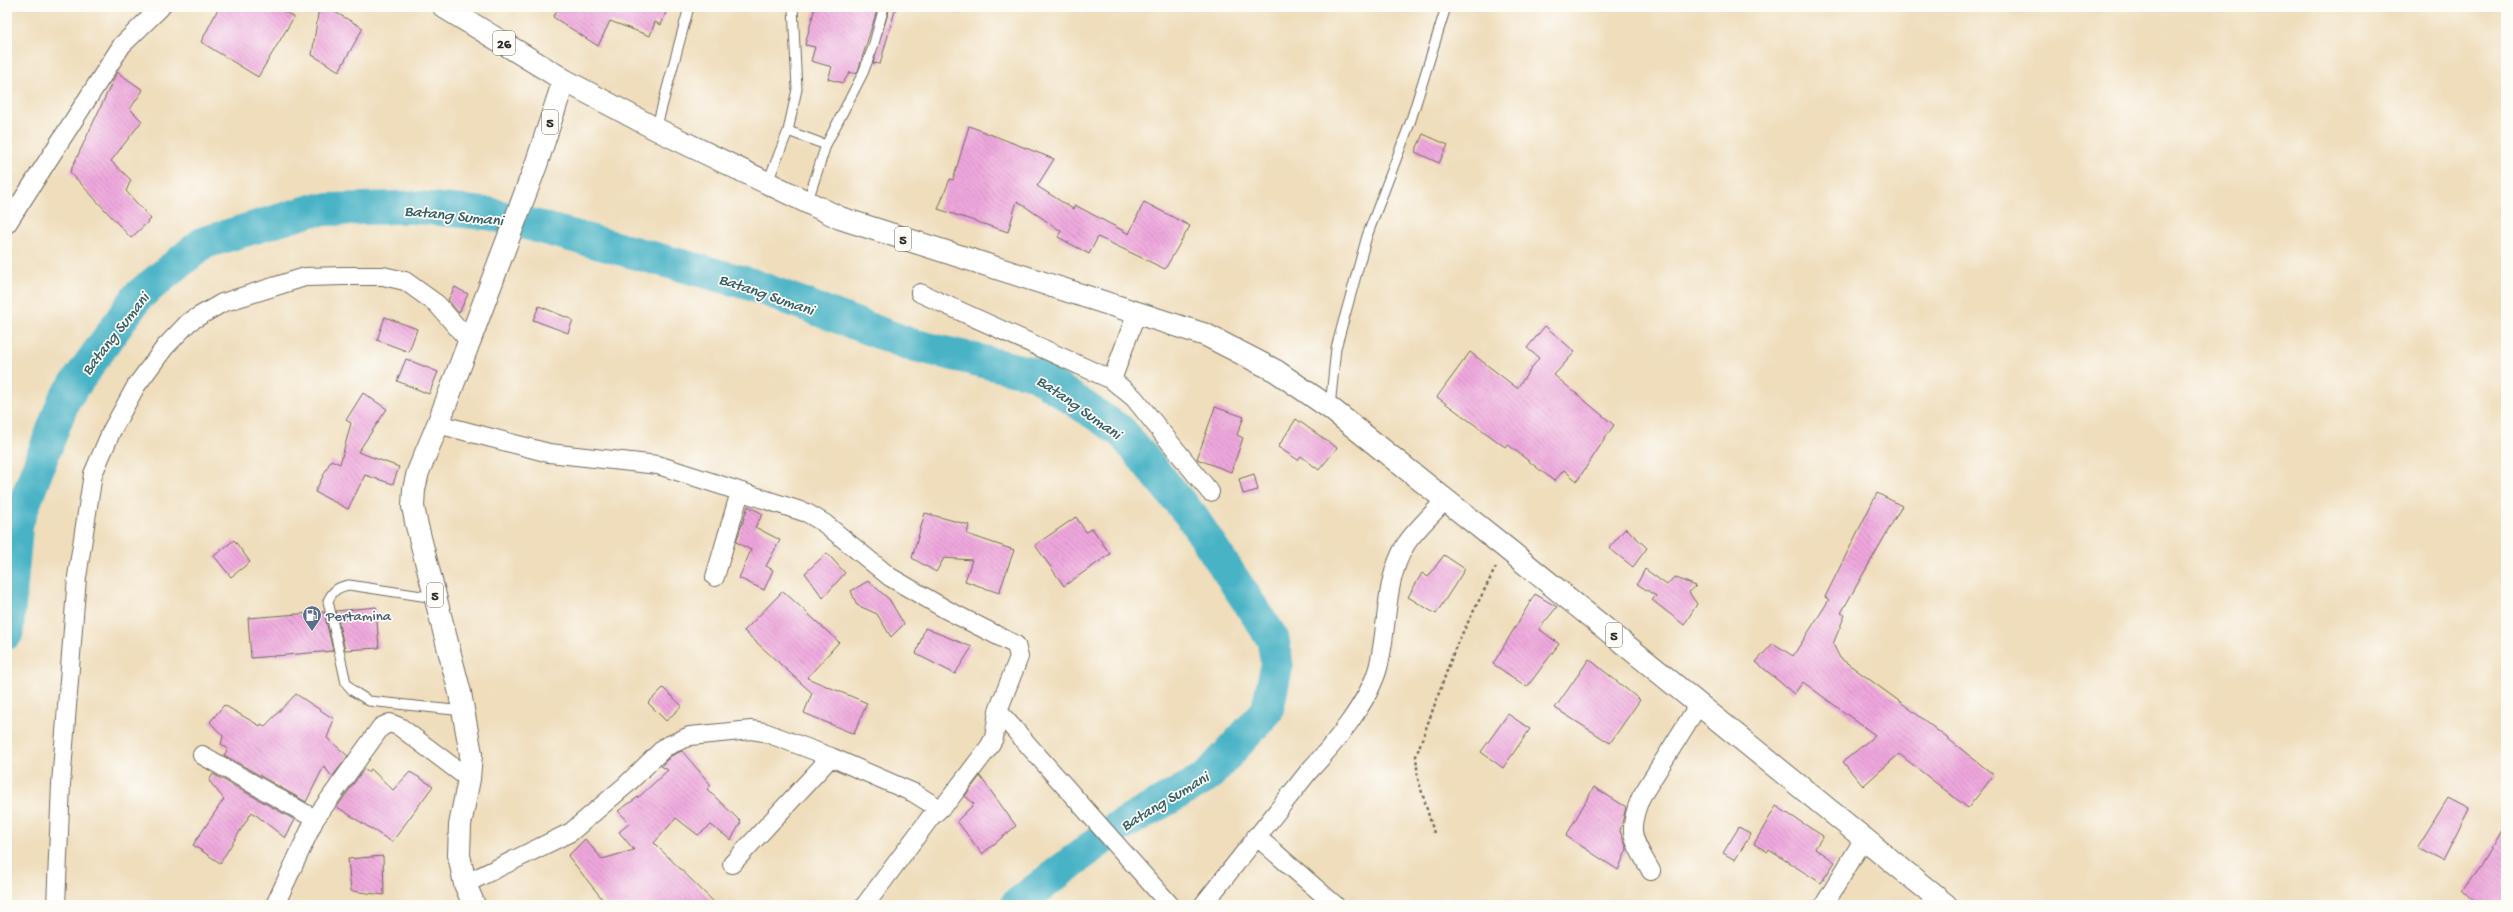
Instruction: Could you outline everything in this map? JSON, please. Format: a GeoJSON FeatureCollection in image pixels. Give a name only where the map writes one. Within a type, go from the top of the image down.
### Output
{"type":"FeatureCollection","features":[{"type":"Feature","properties":{"kind":"highway","name":"26"},"geometry":{"type":"LineString","coordinates":[[444,7],[564,80]]}},
{"type":"Feature","properties":{"kind":"highway","name":"5"},"geometry":{"type":"LineString","coordinates":[[474,905],[465,884],[459,855],[460,825],[470,779],[471,754],[464,711],[413,506],[414,489],[418,472],[438,424],[536,165],[564,80],[656,129],[807,203],[866,227],[1206,335],[1267,366],[1330,408],[1444,501],[1506,548],[1865,837],[1946,905]]}},
{"type":"Feature","properties":{"kind":"street"},"geometry":{"type":"LineString","coordinates":[[7,224],[122,45],[161,7]]}},
{"type":"Feature","properties":{"kind":"street"},"geometry":{"type":"LineString","coordinates":[[56,905],[61,784],[77,577],[93,474],[112,430],[136,386],[165,347],[189,322],[222,303],[305,276],[383,276],[405,281],[437,304],[469,341]]}},
{"type":"Feature","properties":{"kind":"street"},"geometry":{"type":"LineString","coordinates":[[920,294],[1112,380],[1134,398],[1210,492]]}},
{"type":"Feature","properties":{"kind":"street"},"geometry":{"type":"LineString","coordinates":[[1112,380],[1137,312]]}},
{"type":"Feature","properties":{"kind":"street"},"geometry":{"type":"LineString","coordinates":[[438,424],[549,453],[658,465],[815,516],[890,577],[947,610],[1016,645],[1019,658],[998,711],[994,738],[989,747],[948,801],[938,808],[865,905]]}},
{"type":"Feature","properties":{"kind":"street"},"geometry":{"type":"LineString","coordinates":[[715,577],[740,492]]}},
{"type":"Feature","properties":{"kind":"street"},"geometry":{"type":"LineString","coordinates":[[1203,905],[1256,836],[1309,771],[1327,752],[1357,712],[1378,669],[1391,581],[1406,544],[1444,501]]}},
{"type":"Feature","properties":{"kind":"street"},"geometry":{"type":"LineString","coordinates":[[1651,871],[1633,840],[1632,826],[1635,812],[1642,797],[1700,704]]}},
{"type":"Feature","properties":{"kind":"street"},"geometry":{"type":"LineString","coordinates":[[998,711],[1170,905]]}},
{"type":"Feature","properties":{"kind":"street"},"geometry":{"type":"LineString","coordinates":[[275,905],[315,819],[381,726],[390,722],[470,779]]}},
{"type":"Feature","properties":{"kind":"street"},"geometry":{"type":"LineString","coordinates":[[465,884],[571,832],[626,785],[665,747],[680,740],[698,735],[756,730],[831,756],[914,793],[938,808]]}},
{"type":"Feature","properties":{"kind":"street"},"geometry":{"type":"LineString","coordinates":[[202,754],[315,819]]}},
{"type":"Feature","properties":{"kind":"street"},"geometry":{"type":"LineString","coordinates":[[732,864],[831,756]]}},
{"type":"Feature","properties":{"kind":"street"},"geometry":{"type":"LineString","coordinates":[[1256,836],[1335,905]]}},
{"type":"Feature","properties":{"kind":"street"},"geometry":{"type":"LineString","coordinates":[[1824,905],[1865,837]]}},
{"type":"Feature","properties":{"kind":"lane"},"geometry":{"type":"LineString","coordinates":[[656,129],[689,7]]}},
{"type":"Feature","properties":{"kind":"lane"},"geometry":{"type":"LineString","coordinates":[[767,184],[788,130],[797,90],[793,7]]}},
{"type":"Feature","properties":{"kind":"lane"},"geometry":{"type":"LineString","coordinates":[[807,203],[826,145],[863,73],[873,47],[884,7]]}},
{"type":"Feature","properties":{"kind":"lane"},"geometry":{"type":"LineString","coordinates":[[1330,408],[1336,348],[1367,236],[1410,123],[1446,7]]}},
{"type":"Feature","properties":{"kind":"lane"},"geometry":{"type":"LineString","coordinates":[[788,130],[826,145]]}},
{"type":"Feature","properties":{"kind":"lane"},"geometry":{"type":"LineString","coordinates":[[436,598],[349,585],[339,587],[332,593],[328,601],[346,683],[353,692],[369,701],[464,711]]}},
{"type":"Feature","properties":{"kind":"path"},"geometry":{"type":"LineString","coordinates":[[1434,833],[1418,779],[1416,756],[1456,646],[1506,548]]}},
{"type":"Feature","properties":{"kind":"building"},"geometry":{"type":"Polygon","coordinates":[[[219,7],[276,7],[294,17],[258,77],[201,42],[219,7]]]}},
{"type":"Feature","properties":{"kind":"building"},"geometry":{"type":"Polygon","coordinates":[[[319,7],[326,7],[363,28],[339,71],[312,55],[319,7]]]}},
{"type":"Feature","properties":{"kind":"building"},"geometry":{"type":"Polygon","coordinates":[[[560,7],[668,7],[661,25],[655,22],[650,36],[610,21],[598,46],[553,17],[560,7]]]}},
{"type":"Feature","properties":{"kind":"building"},"geometry":{"type":"Polygon","coordinates":[[[815,7],[878,7],[858,71],[856,74],[850,72],[843,83],[828,79],[832,67],[811,61],[815,47],[805,45],[815,7]]]}},
{"type":"Feature","properties":{"kind":"building"},"geometry":{"type":"Polygon","coordinates":[[[890,7],[896,7],[880,64],[873,63],[890,7]]]}},
{"type":"Feature","properties":{"kind":"building"},"geometry":{"type":"Polygon","coordinates":[[[117,72],[143,90],[130,109],[142,121],[111,161],[131,180],[126,191],[151,219],[131,238],[70,172],[117,72]]]}},
{"type":"Feature","properties":{"kind":"building"},"geometry":{"type":"Polygon","coordinates":[[[969,126],[1054,159],[1037,186],[1073,209],[1075,205],[1129,234],[1144,202],[1190,226],[1165,269],[1098,237],[1089,254],[1058,237],[1061,231],[1017,201],[1008,232],[938,209],[950,179],[953,180],[969,126]]]}},
{"type":"Feature","properties":{"kind":"building"},"geometry":{"type":"Polygon","coordinates":[[[1423,134],[1448,145],[1439,163],[1415,152],[1423,134]]]}},
{"type":"Feature","properties":{"kind":"building"},"geometry":{"type":"Polygon","coordinates":[[[455,287],[468,294],[459,313],[448,300],[455,287]]]}},
{"type":"Feature","properties":{"kind":"building"},"geometry":{"type":"Polygon","coordinates":[[[539,306],[573,320],[568,333],[533,320],[539,306]]]}},
{"type":"Feature","properties":{"kind":"building"},"geometry":{"type":"Polygon","coordinates":[[[385,317],[417,329],[409,352],[377,340],[385,317]]]}},
{"type":"Feature","properties":{"kind":"building"},"geometry":{"type":"Polygon","coordinates":[[[1545,326],[1575,352],[1554,375],[1614,425],[1577,481],[1564,470],[1554,481],[1507,444],[1505,447],[1437,397],[1470,352],[1517,388],[1539,358],[1527,348],[1545,326]]]}},
{"type":"Feature","properties":{"kind":"building"},"geometry":{"type":"Polygon","coordinates":[[[406,359],[438,372],[429,394],[397,381],[406,359]]]}},
{"type":"Feature","properties":{"kind":"building"},"geometry":{"type":"Polygon","coordinates":[[[363,393],[387,409],[358,452],[399,467],[393,484],[365,475],[348,509],[315,492],[331,460],[340,464],[351,423],[346,420],[363,393]]]}},
{"type":"Feature","properties":{"kind":"building"},"geometry":{"type":"Polygon","coordinates":[[[1215,407],[1244,417],[1237,435],[1243,438],[1231,472],[1197,459],[1215,407]]]}},
{"type":"Feature","properties":{"kind":"building"},"geometry":{"type":"Polygon","coordinates":[[[1296,419],[1337,448],[1319,470],[1301,456],[1298,460],[1278,447],[1296,419]]]}},
{"type":"Feature","properties":{"kind":"building"},"geometry":{"type":"Polygon","coordinates":[[[1254,474],[1258,490],[1243,494],[1239,479],[1254,474]]]}},
{"type":"Feature","properties":{"kind":"building"},"geometry":{"type":"Polygon","coordinates":[[[1877,493],[1902,506],[1841,613],[1845,615],[1833,644],[1840,658],[1914,712],[1994,775],[1968,808],[1899,754],[1863,786],[1843,762],[1875,735],[1803,682],[1794,694],[1756,662],[1773,643],[1793,656],[1829,600],[1825,597],[1877,493]]]}},
{"type":"Feature","properties":{"kind":"building"},"geometry":{"type":"Polygon","coordinates":[[[748,506],[763,514],[755,527],[780,540],[766,566],[773,570],[764,590],[739,578],[751,550],[736,542],[748,506]]]}},
{"type":"Feature","properties":{"kind":"building"},"geometry":{"type":"Polygon","coordinates":[[[925,513],[969,525],[967,534],[1014,550],[999,593],[965,581],[972,560],[944,558],[936,572],[912,558],[925,513]]]}},
{"type":"Feature","properties":{"kind":"building"},"geometry":{"type":"Polygon","coordinates":[[[1076,517],[1086,532],[1092,528],[1110,554],[1064,586],[1035,545],[1076,517]]]}},
{"type":"Feature","properties":{"kind":"building"},"geometry":{"type":"Polygon","coordinates":[[[1626,528],[1647,548],[1633,567],[1609,548],[1626,528]]]}},
{"type":"Feature","properties":{"kind":"building"},"geometry":{"type":"Polygon","coordinates":[[[234,540],[250,562],[231,577],[214,556],[234,540]]]}},
{"type":"Feature","properties":{"kind":"building"},"geometry":{"type":"Polygon","coordinates":[[[827,553],[845,573],[823,598],[805,573],[827,553]]]}},
{"type":"Feature","properties":{"kind":"building"},"geometry":{"type":"Polygon","coordinates":[[[1444,555],[1465,569],[1436,614],[1408,597],[1422,573],[1428,577],[1444,555]]]}},
{"type":"Feature","properties":{"kind":"building"},"geometry":{"type":"Polygon","coordinates":[[[1645,569],[1667,585],[1674,577],[1696,586],[1689,592],[1697,604],[1684,625],[1652,600],[1656,596],[1637,584],[1645,569]]]}},
{"type":"Feature","properties":{"kind":"building"},"geometry":{"type":"Polygon","coordinates":[[[868,581],[889,599],[904,624],[891,637],[877,614],[857,605],[851,591],[868,581]]]}},
{"type":"Feature","properties":{"kind":"building"},"geometry":{"type":"Polygon","coordinates":[[[783,591],[839,642],[807,678],[867,703],[854,734],[804,713],[812,693],[744,631],[783,591]]]}},
{"type":"Feature","properties":{"kind":"building"},"geometry":{"type":"Polygon","coordinates":[[[1535,594],[1557,607],[1539,629],[1559,644],[1527,687],[1493,664],[1535,594]]]}},
{"type":"Feature","properties":{"kind":"building"},"geometry":{"type":"Polygon","coordinates":[[[376,607],[379,648],[345,650],[336,611],[376,607]]]}},
{"type":"Feature","properties":{"kind":"building"},"geometry":{"type":"Polygon","coordinates":[[[324,612],[333,651],[251,658],[248,618],[324,612]]]}},
{"type":"Feature","properties":{"kind":"building"},"geometry":{"type":"Polygon","coordinates":[[[925,628],[972,647],[955,674],[916,654],[925,628]]]}},
{"type":"Feature","properties":{"kind":"building"},"geometry":{"type":"Polygon","coordinates":[[[1589,659],[1640,700],[1610,743],[1555,708],[1589,659]]]}},
{"type":"Feature","properties":{"kind":"building"},"geometry":{"type":"Polygon","coordinates":[[[663,688],[682,706],[666,721],[648,703],[663,688]]]}},
{"type":"Feature","properties":{"kind":"building"},"geometry":{"type":"Polygon","coordinates":[[[296,694],[334,719],[327,738],[348,756],[332,777],[324,766],[306,802],[224,755],[228,749],[221,744],[223,736],[210,722],[224,705],[260,726],[261,724],[265,726],[296,694]]]}},
{"type":"Feature","properties":{"kind":"building"},"geometry":{"type":"Polygon","coordinates":[[[1508,714],[1530,729],[1503,768],[1481,752],[1508,714]]]}},
{"type":"Feature","properties":{"kind":"building"},"geometry":{"type":"Polygon","coordinates":[[[682,751],[711,785],[707,789],[741,822],[731,840],[711,825],[698,835],[676,818],[654,843],[717,905],[607,905],[568,856],[585,839],[602,859],[634,850],[619,832],[630,823],[618,811],[641,795],[668,770],[661,766],[671,756],[682,751]]]}},
{"type":"Feature","properties":{"kind":"building"},"geometry":{"type":"Polygon","coordinates":[[[364,769],[368,772],[371,769],[393,790],[410,772],[433,786],[392,842],[337,807],[364,769]]]}},
{"type":"Feature","properties":{"kind":"building"},"geometry":{"type":"Polygon","coordinates":[[[213,774],[295,820],[285,838],[252,812],[220,863],[193,845],[224,799],[209,781],[213,774]]]}},
{"type":"Feature","properties":{"kind":"building"},"geometry":{"type":"Polygon","coordinates":[[[980,776],[1016,826],[982,854],[957,821],[974,804],[965,796],[980,776]]]}},
{"type":"Feature","properties":{"kind":"building"},"geometry":{"type":"Polygon","coordinates":[[[1594,787],[1626,807],[1620,831],[1627,849],[1618,870],[1566,836],[1594,787]]]}},
{"type":"Feature","properties":{"kind":"building"},"geometry":{"type":"Polygon","coordinates":[[[2448,798],[2469,809],[2443,861],[2417,848],[2448,798]]]}},
{"type":"Feature","properties":{"kind":"building"},"geometry":{"type":"Polygon","coordinates":[[[1776,806],[1823,836],[1815,848],[1835,862],[1821,883],[1769,850],[1768,852],[1754,844],[1776,806]]]}},
{"type":"Feature","properties":{"kind":"building"},"geometry":{"type":"Polygon","coordinates":[[[2506,822],[2504,905],[2478,905],[2462,890],[2482,863],[2506,822]]]}},
{"type":"Feature","properties":{"kind":"building"},"geometry":{"type":"Polygon","coordinates":[[[1739,827],[1751,834],[1735,860],[1723,853],[1739,827]]]}},
{"type":"Feature","properties":{"kind":"building"},"geometry":{"type":"Polygon","coordinates":[[[383,856],[384,895],[351,891],[348,859],[383,856]]]}},
{"type":"Feature","properties":{"kind":"waterway","name":"Batang Sumani"},"geometry":{"type":"LineString","coordinates":[[7,633],[17,523],[64,400],[138,296],[203,243],[313,210],[412,207],[491,214],[750,284],[909,344],[1035,374],[1121,431],[1192,517],[1273,639],[1277,665],[1267,711],[1207,777],[1115,829],[1016,905]]}},
{"type":"Feature","properties":{"kind":"place","name":"Pertamina"},"geometry":{"type":"Point","coordinates":[312,632]}}]}
